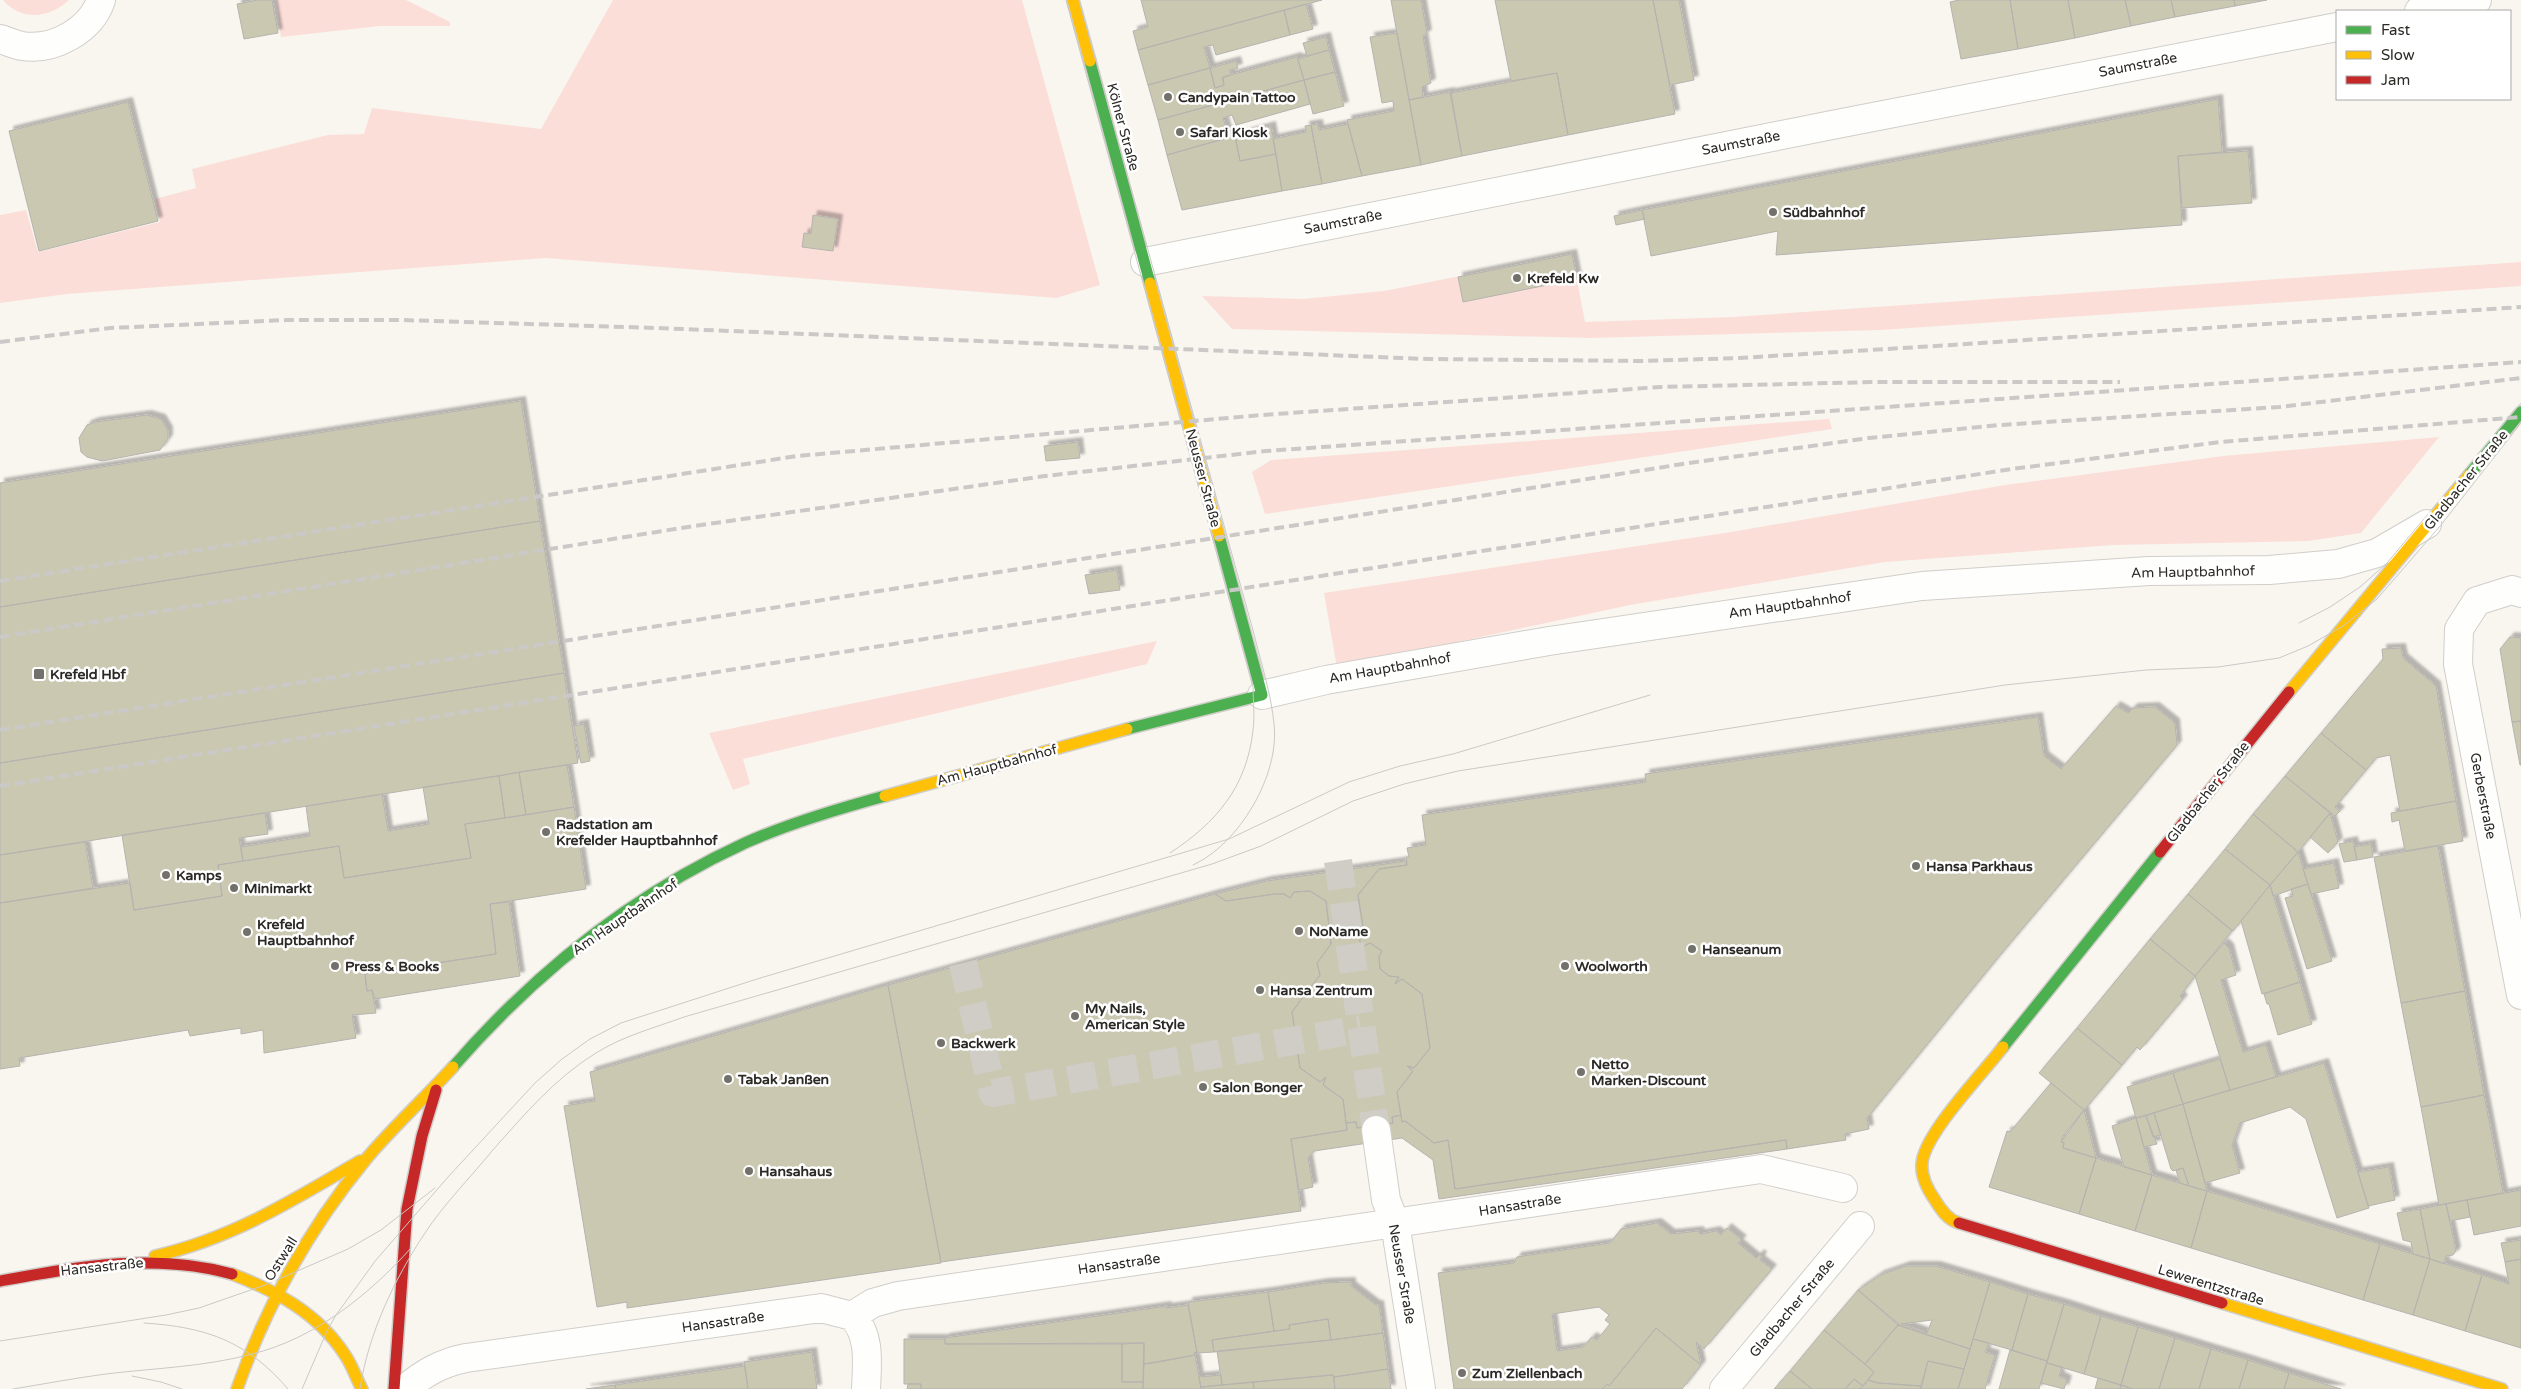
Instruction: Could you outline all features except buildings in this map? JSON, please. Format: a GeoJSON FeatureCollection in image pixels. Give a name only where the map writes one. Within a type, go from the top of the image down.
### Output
{"type":"FeatureCollection","features":[{"type":"Feature","properties":{"kind":"street"},"geometry":{"type":"LineString","coordinates":[[0,39],[23,46],[47,46],[69,37],[87,23],[101,0]]}},
{"type":"Feature","properties":{"kind":"street","name":"Kölner Straße"},"geometry":{"type":"LineString","coordinates":[[1073,0],[1145,262]]}},
{"type":"Feature","properties":{"kind":"street"},"geometry":{"type":"LineString","coordinates":[[2423,10],[2477,0]]}},
{"type":"Feature","properties":{"kind":"street","name":"Saumstraße"},"geometry":{"type":"LineString","coordinates":[[1145,262],[1837,124],[2336,27]]}},
{"type":"Feature","properties":{"kind":"street","name":"Neusser Straße"},"geometry":{"type":"LineString","coordinates":[[1145,262],[1262,695]]}},
{"type":"Feature","properties":{"kind":"street","name":"Gladbacher Straße"},"geometry":{"type":"LineString","coordinates":[[1928,1186],[1922,1162],[1936,1131],[2264,721],[2434,519],[2521,412]]}},
{"type":"Feature","properties":{"kind":"street","name":"Am Hauptbahnhof"},"geometry":{"type":"LineString","coordinates":[[370,1155],[438,1084],[482,1033],[517,998],[571,952],[648,899],[714,859],[796,822],[1176,716],[1326,680],[1473,654],[1922,586],[2149,572],[2269,570],[2338,564],[2377,553],[2434,519]]}},
{"type":"Feature","properties":{"kind":"street","name":"Gerberstraße"},"geometry":{"type":"LineString","coordinates":[[2521,593],[2512,590],[2477,601],[2459,629],[2458,664],[2521,994]]}},
{"type":"Feature","properties":{"kind":"street","name":"Am Hauptbahnhof"},"geometry":{"type":"LineString","coordinates":[[394,1389],[402,1264],[410,1185],[438,1084]]}},
{"type":"Feature","properties":{"kind":"street","name":"Neusser Straße"},"geometry":{"type":"LineString","coordinates":[[1376,1130],[1386,1200],[1395,1224],[1421,1389]]}},
{"type":"Feature","properties":{"kind":"street"},"geometry":{"type":"LineString","coordinates":[[120,1263],[160,1256],[196,1245],[246,1225],[295,1200],[370,1155]]}},
{"type":"Feature","properties":{"kind":"street","name":"Ostwall"},"geometry":{"type":"LineString","coordinates":[[237,1389],[248,1355],[278,1292],[328,1212],[370,1155]]}},
{"type":"Feature","properties":{"kind":"street","name":"Hansastraße"},"geometry":{"type":"LineString","coordinates":[[405,1389],[425,1373],[439,1366],[466,1358],[821,1308],[852,1316],[873,1303],[898,1296],[1761,1169],[1843,1188]]}},
{"type":"Feature","properties":{"kind":"street","name":"Lewerentzstraße"},"geometry":{"type":"LineString","coordinates":[[1928,1186],[1937,1206],[1952,1221],[2502,1389]]}},
{"type":"Feature","properties":{"kind":"street","name":"Gladbacher Straße"},"geometry":{"type":"LineString","coordinates":[[1724,1389],[1860,1226]]}},
{"type":"Feature","properties":{"kind":"street","name":"Hansastraße"},"geometry":{"type":"LineString","coordinates":[[0,1281],[120,1263],[159,1262],[239,1276],[278,1292],[313,1316],[327,1331],[348,1360],[362,1389]]}},
{"type":"Feature","properties":{"kind":"street"},"geometry":{"type":"LineString","coordinates":[[852,1316],[859,1323],[865,1335],[866,1389]]}},
{"type":"Feature","properties":{"kind":"shaded area"},"geometry":{"type":"Polygon","coordinates":[[[3,0],[69,0],[53,11],[36,15],[19,12],[3,0]]]}},
{"type":"Feature","properties":{"kind":"shaded area"},"geometry":{"type":"Polygon","coordinates":[[[276,0],[406,0],[450,22],[450,26],[380,26],[281,37],[276,0]]]}},
{"type":"Feature","properties":{"kind":"shaded area"},"geometry":{"type":"Polygon","coordinates":[[[613,0],[1022,0],[1100,285],[1056,298],[546,258],[67,294],[0,303],[0,215],[26,210],[38,252],[160,222],[155,199],[196,188],[192,169],[328,135],[364,134],[372,108],[541,129],[613,0]]]}},
{"type":"Feature","properties":{"kind":"shaded area"},"geometry":{"type":"Polygon","coordinates":[[[1572,254],[1585,322],[1733,317],[2521,262],[2521,286],[1881,330],[1590,338],[1232,329],[1202,296],[1303,299],[1384,291],[1572,254]]]}},
{"type":"Feature","properties":{"kind":"shaded area"},"geometry":{"type":"Polygon","coordinates":[[[1829,419],[1832,429],[1265,514],[1252,472],[1271,460],[1829,419]]]}},
{"type":"Feature","properties":{"kind":"shaded area"},"geometry":{"type":"Polygon","coordinates":[[[2439,437],[2361,533],[2308,541],[2114,545],[1885,562],[1630,605],[1337,668],[1324,593],[1731,532],[2005,485],[2223,456],[2439,437]]]}},
{"type":"Feature","properties":{"kind":"shaded area"},"geometry":{"type":"Polygon","coordinates":[[[1157,641],[1147,664],[743,759],[750,784],[733,790],[709,733],[1157,641]]]}},
{"type":"Feature","properties":{"kind":"tunnel"},"geometry":{"type":"LineString","coordinates":[[1338,861],[1376,1130]]}},
{"type":"Feature","properties":{"kind":"tunnel"},"geometry":{"type":"LineString","coordinates":[[963,963],[993,1093],[1361,1029]]}},
{"type":"Feature","properties":{"kind":"tram line"},"geometry":{"type":"LineString","coordinates":[[1066,0],[1253,687],[1254,725],[1250,750],[1236,786],[1215,816],[1202,829],[1170,853]]}},
{"type":"Feature","properties":{"kind":"tram line"},"geometry":{"type":"LineString","coordinates":[[1079,0],[1254,634],[1273,712],[1274,744],[1270,765],[1253,806],[1226,841],[1210,855],[1193,865]]}},
{"type":"Feature","properties":{"kind":"tram line"},"geometry":{"type":"LineString","coordinates":[[2299,623],[2330,607],[2360,587],[2387,563],[2521,403]]}},
{"type":"Feature","properties":{"kind":"tram line"},"geometry":{"type":"LineString","coordinates":[[360,1389],[369,1348],[384,1307],[403,1269],[432,1222],[492,1151],[541,1098],[581,1063],[617,1042],[684,1017],[1212,864],[1261,846],[1353,801],[1404,784],[1458,771],[2005,685],[2146,670],[2218,667],[2279,658],[2308,646],[2343,626],[2377,599],[2441,525],[2521,423]]}},
{"type":"Feature","properties":{"kind":"tram line"},"geometry":{"type":"LineString","coordinates":[[302,1389],[336,1315],[376,1260],[448,1177],[535,1083],[562,1059],[590,1039],[621,1023],[757,979],[1229,839],[1349,782],[1400,766],[1453,754],[1650,695]]}},
{"type":"Feature","properties":{"kind":"tram line"},"geometry":{"type":"LineString","coordinates":[[0,1341],[166,1315],[199,1308],[265,1285],[348,1249],[381,1230],[435,1188]]}},
{"type":"Feature","properties":{"kind":"tram line"},"geometry":{"type":"LineString","coordinates":[[13,1389],[106,1374],[216,1362],[275,1347],[297,1338],[339,1313],[377,1282],[411,1248]]}},
{"type":"Feature","properties":{"kind":"tram line"},"geometry":{"type":"LineString","coordinates":[[144,1323],[187,1328],[224,1340],[241,1348],[257,1359],[288,1389]]}},
{"type":"Feature","properties":{"kind":"tram line"},"geometry":{"type":"LineString","coordinates":[[132,1376],[182,1389]]}},
{"type":"Feature","properties":{"kind":"railway"},"geometry":{"type":"LineString","coordinates":[[0,342],[110,328],[287,320],[401,320],[657,328],[1427,359],[1643,361],[1739,358],[1952,345],[2521,307]]}},
{"type":"Feature","properties":{"kind":"railway"},"geometry":{"type":"LineString","coordinates":[[0,637],[694,526],[1045,476],[1266,451],[2521,362]]}},
{"type":"Feature","properties":{"kind":"railway"},"geometry":{"type":"LineString","coordinates":[[0,730],[1689,463],[1869,438],[2000,425],[2279,407],[2521,378]]}},
{"type":"Feature","properties":{"kind":"railway"},"geometry":{"type":"LineString","coordinates":[[0,581],[797,456],[1262,415],[1660,387],[1875,382],[2120,382]]}},
{"type":"Feature","properties":{"kind":"railway"},"geometry":{"type":"LineString","coordinates":[[0,786],[1327,575],[2012,469],[2220,442],[2521,417]]}},
{"type":"Feature","properties":{"kind":"traffic: fast"},"geometry":{"type":"LineString","coordinates":[[1090,61],[1150,283]]}},
{"type":"Feature","properties":{"kind":"traffic: fast"},"geometry":{"type":"LineString","coordinates":[[2469,475],[2521,412]]}},
{"type":"Feature","properties":{"kind":"traffic: fast"},"geometry":{"type":"LineString","coordinates":[[1127,729],[1262,695],[1219,536]]}},
{"type":"Feature","properties":{"kind":"traffic: fast"},"geometry":{"type":"LineString","coordinates":[[453,1067],[484,1033],[551,969],[624,912],[663,887],[703,864],[745,843],[779,829],[885,796]]}},
{"type":"Feature","properties":{"kind":"traffic: fast"},"geometry":{"type":"LineString","coordinates":[[2003,1047],[2160,852]]}},
{"type":"Feature","properties":{"kind":"traffic: slow"},"geometry":{"type":"LineString","coordinates":[[1073,0],[1090,61]]}},
{"type":"Feature","properties":{"kind":"traffic: slow"},"geometry":{"type":"LineString","coordinates":[[1150,283],[1219,536]]}},
{"type":"Feature","properties":{"kind":"traffic: slow"},"geometry":{"type":"LineString","coordinates":[[2289,692],[2469,475]]}},
{"type":"Feature","properties":{"kind":"traffic: slow"},"geometry":{"type":"LineString","coordinates":[[885,796],[1127,729]]}},
{"type":"Feature","properties":{"kind":"traffic: slow"},"geometry":{"type":"LineString","coordinates":[[1959,1223],[1951,1220],[1937,1204],[1924,1178],[1922,1164],[1932,1137],[1943,1121],[2003,1047]]}},
{"type":"Feature","properties":{"kind":"traffic: slow"},"geometry":{"type":"LineString","coordinates":[[237,1389],[276,1297],[327,1211],[377,1146],[453,1067]]}},
{"type":"Feature","properties":{"kind":"traffic: slow"},"geometry":{"type":"LineString","coordinates":[[155,1256],[183,1249],[236,1229],[286,1204],[360,1161]]}},
{"type":"Feature","properties":{"kind":"traffic: slow"},"geometry":{"type":"LineString","coordinates":[[232,1274],[280,1296],[309,1315],[334,1340],[345,1355],[362,1389]]}},
{"type":"Feature","properties":{"kind":"traffic: slow"},"geometry":{"type":"LineString","coordinates":[[2222,1303],[2502,1389]]}},
{"type":"Feature","properties":{"kind":"traffic: jam"},"geometry":{"type":"LineString","coordinates":[[2160,852],[2289,692]]}},
{"type":"Feature","properties":{"kind":"traffic: jam"},"geometry":{"type":"LineString","coordinates":[[394,1389],[407,1209],[422,1136],[436,1090]]}},
{"type":"Feature","properties":{"kind":"traffic: jam"},"geometry":{"type":"LineString","coordinates":[[1959,1223],[2222,1303]]}},
{"type":"Feature","properties":{"kind":"traffic: jam"},"geometry":{"type":"LineString","coordinates":[[0,1281],[87,1267],[145,1263],[203,1267],[232,1274]]}},
{"type":"Feature","properties":{"kind":"place","name":"Candypain Tattoo"},"geometry":{"type":"Point","coordinates":[1168,97]}},
{"type":"Feature","properties":{"kind":"place","name":"Safari Kiosk"},"geometry":{"type":"Point","coordinates":[1180,132]}},
{"type":"Feature","properties":{"kind":"place","name":"Südbahnhof"},"geometry":{"type":"Point","coordinates":[1773,212]}},
{"type":"Feature","properties":{"kind":"place","name":"Krefeld Kw"},"geometry":{"type":"Point","coordinates":[1517,278]}},
{"type":"Feature","properties":{"kind":"place","name":"Krefeld Hbf"},"geometry":{"type":"Point","coordinates":[39,674]}},
{"type":"Feature","properties":{"kind":"place","name":"Radstation am Krefelder Hauptbahnhof"},"geometry":{"type":"Point","coordinates":[546,832]}},
{"type":"Feature","properties":{"kind":"place","name":"Hansa Parkhaus"},"geometry":{"type":"Point","coordinates":[1916,866]}},
{"type":"Feature","properties":{"kind":"place","name":"Kamps"},"geometry":{"type":"Point","coordinates":[166,875]}},
{"type":"Feature","properties":{"kind":"place","name":"Minimarkt"},"geometry":{"type":"Point","coordinates":[234,888]}},
{"type":"Feature","properties":{"kind":"place","name":"NoName"},"geometry":{"type":"Point","coordinates":[1299,931]}},
{"type":"Feature","properties":{"kind":"place","name":"Krefeld Hauptbahnhof"},"geometry":{"type":"Point","coordinates":[247,932]}},
{"type":"Feature","properties":{"kind":"place","name":"Hanseanum"},"geometry":{"type":"Point","coordinates":[1692,949]}},
{"type":"Feature","properties":{"kind":"place","name":"Press & Books"},"geometry":{"type":"Point","coordinates":[335,966]}},
{"type":"Feature","properties":{"kind":"place","name":"Woolworth"},"geometry":{"type":"Point","coordinates":[1565,966]}},
{"type":"Feature","properties":{"kind":"place","name":"Hansa Zentrum"},"geometry":{"type":"Point","coordinates":[1260,990]}},
{"type":"Feature","properties":{"kind":"place","name":"My Nails, American Style"},"geometry":{"type":"Point","coordinates":[1075,1016]}},
{"type":"Feature","properties":{"kind":"place","name":"Backwerk"},"geometry":{"type":"Point","coordinates":[941,1043]}},
{"type":"Feature","properties":{"kind":"place","name":"Netto Marken-Discount"},"geometry":{"type":"Point","coordinates":[1581,1072]}},
{"type":"Feature","properties":{"kind":"place","name":"Tabak Janßen"},"geometry":{"type":"Point","coordinates":[728,1079]}},
{"type":"Feature","properties":{"kind":"place","name":"Salon Bonger"},"geometry":{"type":"Point","coordinates":[1203,1087]}},
{"type":"Feature","properties":{"kind":"place","name":"Hansahaus"},"geometry":{"type":"Point","coordinates":[749,1171]}},
{"type":"Feature","properties":{"kind":"place","name":"Zum Ziellenbach"},"geometry":{"type":"Point","coordinates":[1462,1373]}}]}
